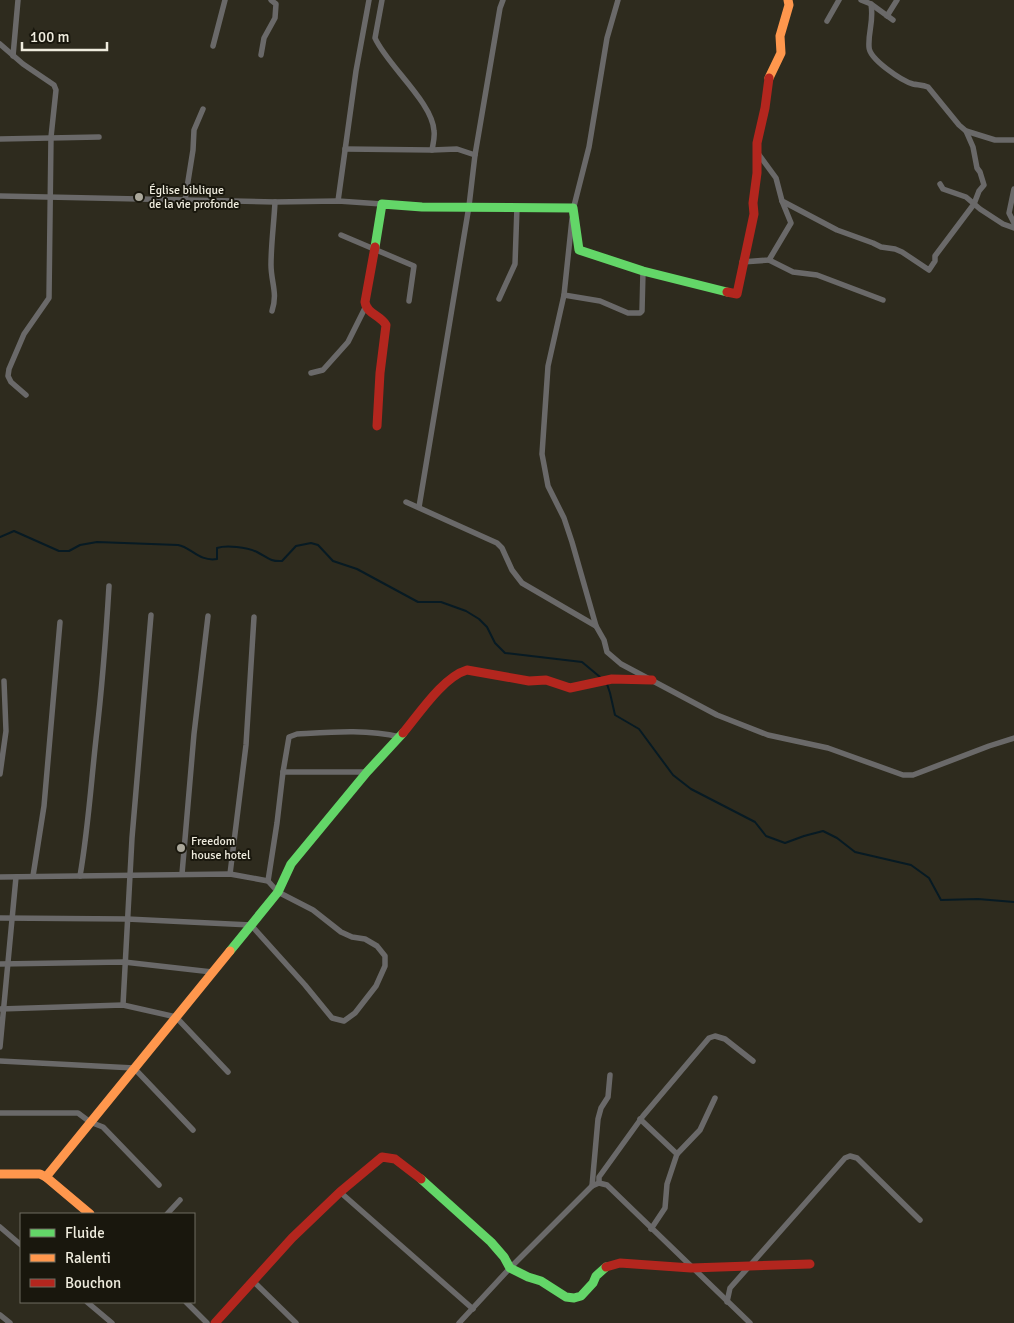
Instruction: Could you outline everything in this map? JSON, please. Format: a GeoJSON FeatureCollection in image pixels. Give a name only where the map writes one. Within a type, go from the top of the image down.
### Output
{"type":"FeatureCollection","features":[{"type":"Feature","properties":{"kind":"street"},"geometry":{"type":"LineString","coordinates":[[12,56],[18,0]]}},
{"type":"Feature","properties":{"kind":"street"},"geometry":{"type":"LineString","coordinates":[[213,46],[225,0]]}},
{"type":"Feature","properties":{"kind":"street"},"geometry":{"type":"LineString","coordinates":[[338,201],[356,71],[369,0]]}},
{"type":"Feature","properties":{"kind":"street"},"geometry":{"type":"LineString","coordinates":[[382,0],[375,38],[429,113],[434,129],[432,150]]}},
{"type":"Feature","properties":{"kind":"street"},"geometry":{"type":"LineString","coordinates":[[419,507],[469,206],[475,155],[500,8],[503,0]]}},
{"type":"Feature","properties":{"kind":"street"},"geometry":{"type":"LineString","coordinates":[[618,0],[607,38],[589,147],[573,208],[564,294],[548,366],[542,454],[548,486],[564,518],[596,626],[604,640],[607,652],[621,664],[718,715],[768,735],[828,748],[858,757],[903,775],[913,775],[1014,738]]}},
{"type":"Feature","properties":{"kind":"street"},"geometry":{"type":"LineString","coordinates":[[573,208],[580,250],[643,271],[737,294],[742,262],[754,214],[752,203],[757,173],[757,143],[765,108],[768,80],[781,53],[780,36],[789,5],[788,0]]}},
{"type":"Feature","properties":{"kind":"street"},"geometry":{"type":"LineString","coordinates":[[827,21],[839,0]]}},
{"type":"Feature","properties":{"kind":"street"},"geometry":{"type":"LineString","coordinates":[[861,0],[871,4],[893,20]]}},
{"type":"Feature","properties":{"kind":"street"},"geometry":{"type":"LineString","coordinates":[[886,16],[897,0]]}},
{"type":"Feature","properties":{"kind":"street"},"geometry":{"type":"LineString","coordinates":[[261,55],[264,38],[275,18],[274,1]]}},
{"type":"Feature","properties":{"kind":"street"},"geometry":{"type":"LineString","coordinates":[[871,4],[873,18],[869,49],[872,54],[898,77],[912,84],[928,87],[966,131],[995,140],[1014,140]]}},
{"type":"Feature","properties":{"kind":"street"},"geometry":{"type":"LineString","coordinates":[[0,44],[12,56],[54,85],[56,90],[50,137],[49,298],[24,334],[9,369],[8,376],[11,382],[26,395]]}},
{"type":"Feature","properties":{"kind":"street"},"geometry":{"type":"LineString","coordinates":[[184,200],[193,150],[194,130],[203,109]]}},
{"type":"Feature","properties":{"kind":"street"},"geometry":{"type":"LineString","coordinates":[[782,201],[837,230],[887,249],[895,248],[929,270],[936,260],[935,256],[974,204],[984,183],[977,168],[973,147],[966,131]]}},
{"type":"Feature","properties":{"kind":"street"},"geometry":{"type":"LineString","coordinates":[[0,139],[99,137]]}},
{"type":"Feature","properties":{"kind":"street"},"geometry":{"type":"LineString","coordinates":[[345,149],[457,149],[475,155]]}},
{"type":"Feature","properties":{"kind":"street"},"geometry":{"type":"LineString","coordinates":[[757,152],[776,178],[782,201],[791,223],[769,260]]}},
{"type":"Feature","properties":{"kind":"street"},"geometry":{"type":"LineString","coordinates":[[940,184],[943,190],[966,197],[1003,224],[1014,228]]}},
{"type":"Feature","properties":{"kind":"street"},"geometry":{"type":"LineString","coordinates":[[1014,189],[1009,213],[1014,223]]}},
{"type":"Feature","properties":{"kind":"street"},"geometry":{"type":"LineString","coordinates":[[0,196],[275,202],[338,201],[382,204],[573,208]]}},
{"type":"Feature","properties":{"kind":"street"},"geometry":{"type":"LineString","coordinates":[[272,311],[276,291],[271,263],[275,202]]}},
{"type":"Feature","properties":{"kind":"street"},"geometry":{"type":"LineString","coordinates":[[311,373],[323,370],[348,342],[365,308],[382,204]]}},
{"type":"Feature","properties":{"kind":"street"},"geometry":{"type":"LineString","coordinates":[[499,299],[515,264],[518,207]]}},
{"type":"Feature","properties":{"kind":"street"},"geometry":{"type":"LineString","coordinates":[[341,235],[414,266],[409,301]]}},
{"type":"Feature","properties":{"kind":"street"},"geometry":{"type":"LineString","coordinates":[[742,262],[769,260],[793,272],[817,276],[883,300]]}},
{"type":"Feature","properties":{"kind":"street"},"geometry":{"type":"LineString","coordinates":[[564,294],[600,302],[628,313],[640,313],[642,311],[643,271]]}},
{"type":"Feature","properties":{"kind":"street"},"geometry":{"type":"LineString","coordinates":[[365,308],[368,312],[384,320],[386,325],[380,373],[377,426]]}},
{"type":"Feature","properties":{"kind":"street"},"geometry":{"type":"LineString","coordinates":[[406,502],[497,544],[502,548],[516,577],[522,583],[596,626]]}},
{"type":"Feature","properties":{"kind":"street"},"geometry":{"type":"LineString","coordinates":[[80,876],[99,720],[106,645],[108,586]]}},
{"type":"Feature","properties":{"kind":"street"},"geometry":{"type":"LineString","coordinates":[[123,1005],[130,875],[151,615]]}},
{"type":"Feature","properties":{"kind":"street"},"geometry":{"type":"LineString","coordinates":[[182,874],[192,752],[208,616]]}},
{"type":"Feature","properties":{"kind":"street"},"geometry":{"type":"LineString","coordinates":[[230,874],[246,745],[254,617]]}},
{"type":"Feature","properties":{"kind":"street"},"geometry":{"type":"LineString","coordinates":[[33,876],[44,806],[60,622]]}},
{"type":"Feature","properties":{"kind":"street"},"geometry":{"type":"LineString","coordinates":[[46,1177],[278,892],[291,864],[366,772],[400,736],[440,688],[460,672],[467,670],[504,676],[515,680],[558,682],[570,688],[612,679],[652,680]]}},
{"type":"Feature","properties":{"kind":"street"},"geometry":{"type":"LineString","coordinates":[[0,774],[1,752],[6,731],[4,680]]}},
{"type":"Feature","properties":{"kind":"street"},"geometry":{"type":"LineString","coordinates":[[268,881],[288,740],[292,735],[360,731],[400,736]]}},
{"type":"Feature","properties":{"kind":"street"},"geometry":{"type":"LineString","coordinates":[[283,772],[366,772]]}},
{"type":"Feature","properties":{"kind":"street"},"geometry":{"type":"LineString","coordinates":[[0,876],[230,874],[268,881],[278,892],[313,910],[341,932],[352,937],[365,939],[377,946],[386,956],[386,966],[376,986],[355,1013],[344,1021],[332,1018],[305,985],[251,926],[127,919],[0,918]]}},
{"type":"Feature","properties":{"kind":"street"},"geometry":{"type":"LineString","coordinates":[[0,1047],[2,1009],[16,877]]}},
{"type":"Feature","properties":{"kind":"street"},"geometry":{"type":"LineString","coordinates":[[0,964],[124,962],[212,972]]}},
{"type":"Feature","properties":{"kind":"street"},"geometry":{"type":"LineString","coordinates":[[2,1009],[123,1005],[176,1017],[228,1072]]}},
{"type":"Feature","properties":{"kind":"street"},"geometry":{"type":"LineString","coordinates":[[599,1183],[599,1177],[640,1119],[709,1038],[715,1036],[725,1039],[752,1061]]}},
{"type":"Feature","properties":{"kind":"street"},"geometry":{"type":"LineString","coordinates":[[0,1060],[134,1068],[193,1130]]}},
{"type":"Feature","properties":{"kind":"street"},"geometry":{"type":"LineString","coordinates":[[592,1186],[598,1119],[601,1108],[608,1097],[610,1075]]}},
{"type":"Feature","properties":{"kind":"street"},"geometry":{"type":"LineString","coordinates":[[652,1229],[665,1208],[667,1184],[677,1154],[700,1130],[715,1098]]}},
{"type":"Feature","properties":{"kind":"street"},"geometry":{"type":"LineString","coordinates":[[0,1113],[78,1113],[90,1122],[103,1127],[159,1184]]}},
{"type":"Feature","properties":{"kind":"street"},"geometry":{"type":"LineString","coordinates":[[640,1119],[677,1154]]}},
{"type":"Feature","properties":{"kind":"street"},"geometry":{"type":"LineString","coordinates":[[727,1302],[730,1288],[845,1158],[850,1156],[857,1158],[920,1220]]}},
{"type":"Feature","properties":{"kind":"street"},"geometry":{"type":"LineString","coordinates":[[215,1323],[292,1238],[340,1192],[382,1157],[395,1159],[414,1173],[491,1242],[504,1257],[510,1268],[541,1281],[566,1297],[574,1298],[581,1296],[604,1267],[620,1263],[691,1268],[810,1264]]}},
{"type":"Feature","properties":{"kind":"street"},"geometry":{"type":"LineString","coordinates":[[0,1174],[40,1174],[89,1213]]}},
{"type":"Feature","properties":{"kind":"street"},"geometry":{"type":"LineString","coordinates":[[459,1323],[510,1268],[592,1186],[599,1183],[607,1185],[750,1323]]}},
{"type":"Feature","properties":{"kind":"street"},"geometry":{"type":"LineString","coordinates":[[340,1192],[473,1309]]}},
{"type":"Feature","properties":{"kind":"street"},"geometry":{"type":"LineString","coordinates":[[167,1213],[180,1200]]}},
{"type":"Feature","properties":{"kind":"street"},"geometry":{"type":"LineString","coordinates":[[0,1227],[20,1244]]}},
{"type":"Feature","properties":{"kind":"street"},"geometry":{"type":"LineString","coordinates":[[254,1282],[296,1323]]}},
{"type":"Feature","properties":{"kind":"street"},"geometry":{"type":"LineString","coordinates":[[88,1303],[112,1323]]}},
{"type":"Feature","properties":{"kind":"street"},"geometry":{"type":"LineString","coordinates":[[187,1303],[208,1323]]}},
{"type":"Feature","properties":{"kind":"street"},"geometry":{"type":"LineString","coordinates":[[0,1315],[10,1323]]}},
{"type":"Feature","properties":{"kind":"waterway"},"geometry":{"type":"LineString","coordinates":[[0,537],[14,531],[59,551],[69,551],[80,545],[97,542],[178,545],[200,556],[211,559],[217,559],[217,548],[237,547],[253,550],[274,561],[282,561],[296,546],[311,543],[318,545],[333,561],[357,569],[418,602],[441,602],[466,611],[479,619],[487,627],[495,643],[505,653],[582,662],[600,677]]}},
{"type":"Feature","properties":{"kind":"waterway"},"geometry":{"type":"LineString","coordinates":[[607,684],[615,715],[639,729],[673,775],[691,789],[755,822],[766,836],[785,843],[823,831],[837,838],[855,852],[911,865],[929,878],[941,900],[978,899],[1014,902]]}},
{"type":"Feature","properties":{"kind":"traffic: fast"},"geometry":{"type":"LineString","coordinates":[[375,247],[382,204],[422,207],[573,208],[579,250],[643,271],[727,292]]}},
{"type":"Feature","properties":{"kind":"traffic: fast"},"geometry":{"type":"LineString","coordinates":[[230,951],[278,892],[291,864],[367,772],[403,733]]}},
{"type":"Feature","properties":{"kind":"traffic: fast"},"geometry":{"type":"LineString","coordinates":[[421,1179],[491,1242],[504,1257],[510,1268],[541,1281],[566,1297],[574,1298],[581,1296],[593,1283],[596,1276],[606,1267]]}},
{"type":"Feature","properties":{"kind":"traffic: slow"},"geometry":{"type":"LineString","coordinates":[[769,78],[781,53],[780,36],[789,5],[788,0]]}},
{"type":"Feature","properties":{"kind":"traffic: slow"},"geometry":{"type":"LineString","coordinates":[[46,1177],[230,951]]}},
{"type":"Feature","properties":{"kind":"traffic: slow"},"geometry":{"type":"LineString","coordinates":[[0,1174],[40,1174],[89,1213]]}},
{"type":"Feature","properties":{"kind":"traffic: jam"},"geometry":{"type":"LineString","coordinates":[[727,292],[737,294],[754,214],[757,143],[765,108],[769,78]]}},
{"type":"Feature","properties":{"kind":"traffic: jam"},"geometry":{"type":"LineString","coordinates":[[375,247],[365,302],[368,309],[386,325],[380,373],[377,426]]}},
{"type":"Feature","properties":{"kind":"traffic: jam"},"geometry":{"type":"LineString","coordinates":[[403,733],[440,688],[449,680],[467,670],[529,681],[546,680],[570,688],[612,679],[652,680]]}},
{"type":"Feature","properties":{"kind":"traffic: jam"},"geometry":{"type":"LineString","coordinates":[[215,1323],[292,1238],[340,1192],[382,1157],[395,1159],[421,1179]]}},
{"type":"Feature","properties":{"kind":"traffic: jam"},"geometry":{"type":"LineString","coordinates":[[606,1267],[620,1263],[691,1268],[810,1264]]}},
{"type":"Feature","properties":{"kind":"place","name":"Église biblique de la vie profonde"},"geometry":{"type":"Point","coordinates":[139,197]}},
{"type":"Feature","properties":{"kind":"place","name":"Freedom house hotel"},"geometry":{"type":"Point","coordinates":[181,848]}}]}
